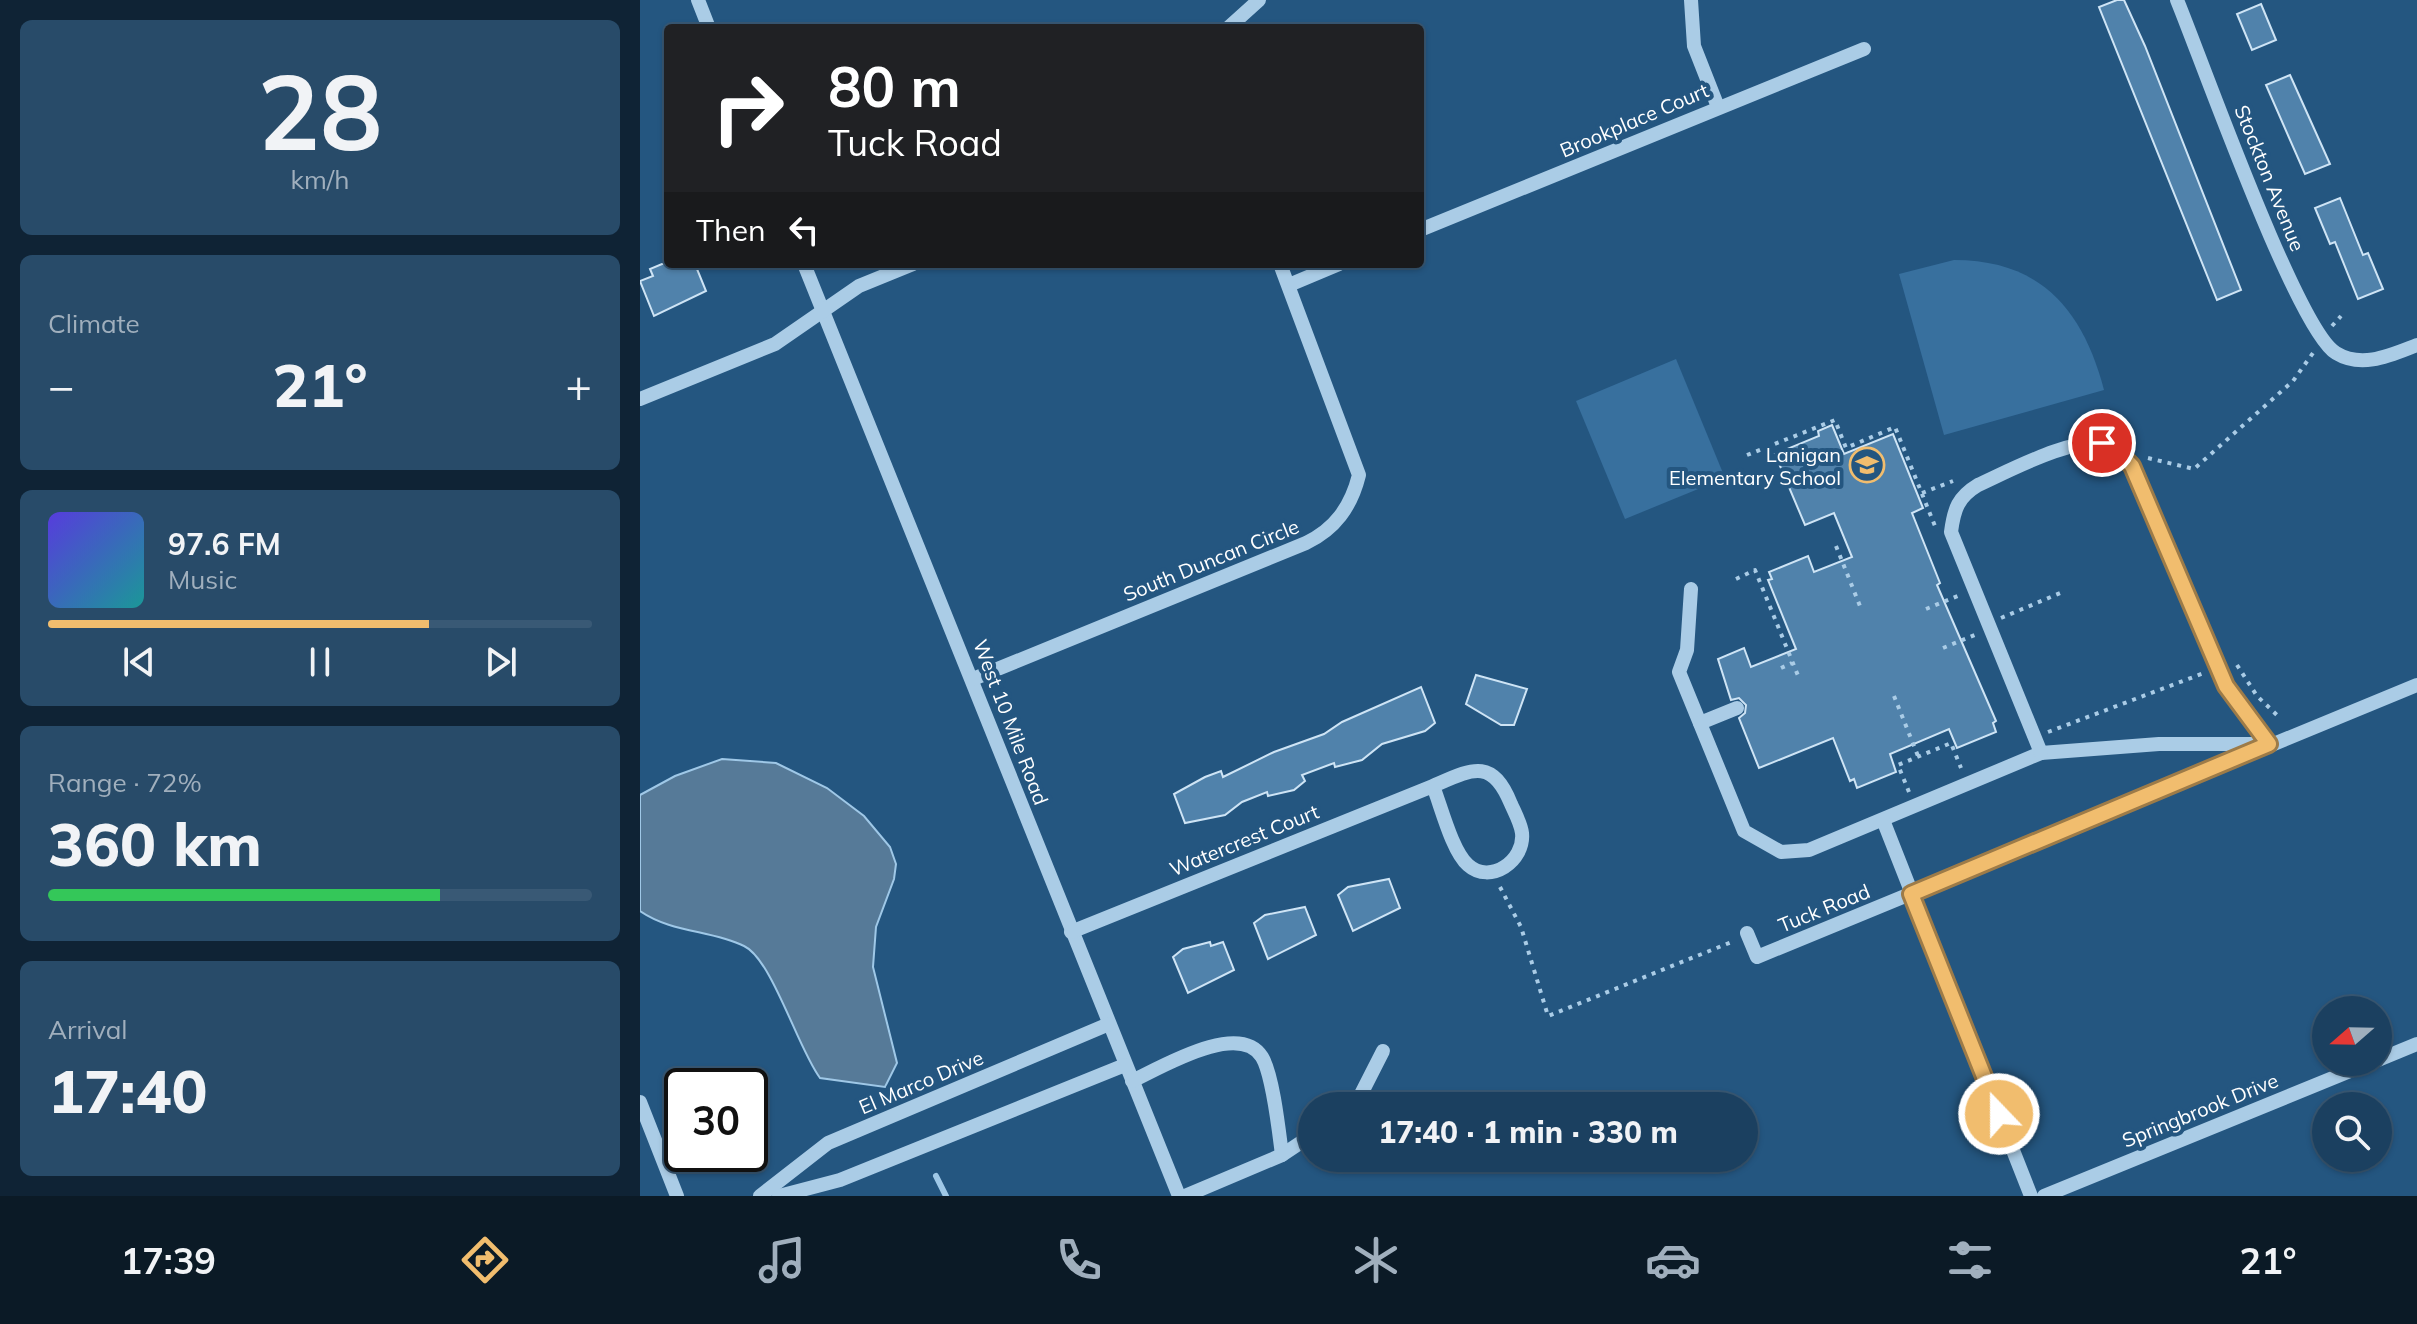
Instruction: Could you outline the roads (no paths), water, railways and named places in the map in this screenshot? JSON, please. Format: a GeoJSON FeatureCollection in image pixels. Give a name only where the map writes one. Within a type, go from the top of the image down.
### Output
{"type":"FeatureCollection","features":[{"type":"Feature","properties":{"kind":"street"},"geometry":{"type":"LineString","coordinates":[[698,0],[707,24]]}},
{"type":"Feature","properties":{"kind":"street"},"geometry":{"type":"LineString","coordinates":[[1232,24],[1259,0]]}},
{"type":"Feature","properties":{"kind":"street"},"geometry":{"type":"LineString","coordinates":[[1691,0],[1694,46],[1718,107]]}},
{"type":"Feature","properties":{"kind":"street","name":"Stockton Avenue"},"geometry":{"type":"LineString","coordinates":[[2177,0],[2294,291],[2321,341],[2345,358],[2376,360],[2417,345]]}},
{"type":"Feature","properties":{"kind":"street","name":"Brookplace Court"},"geometry":{"type":"LineString","coordinates":[[1424,228],[1864,49]]}},
{"type":"Feature","properties":{"kind":"street","name":"West 10 Mile Road"},"geometry":{"type":"LineString","coordinates":[[806,268],[1179,1196]]}},
{"type":"Feature","properties":{"kind":"street"},"geometry":{"type":"LineString","coordinates":[[640,399],[775,344],[859,286],[903,268]]}},
{"type":"Feature","properties":{"kind":"street","name":"South Duncan Circle"},"geometry":{"type":"LineString","coordinates":[[973,679],[1306,543],[1326,533],[1345,511],[1354,496],[1359,475],[1282,268]]}},
{"type":"Feature","properties":{"kind":"street"},"geometry":{"type":"LineString","coordinates":[[1289,285],[1329,268]]}},
{"type":"Feature","properties":{"kind":"street"},"geometry":{"type":"LineString","coordinates":[[2041,753],[1951,532],[1955,507],[1964,493],[2072,446],[2091,442],[2113,446],[2132,466],[2217,668],[2226,686],[2269,744]]}},
{"type":"Feature","properties":{"kind":"street"},"geometry":{"type":"LineString","coordinates":[[1691,589],[1687,650],[1679,672],[1744,831],[1781,852],[1797,852],[1883,820],[2041,753],[2159,744],[2269,744]]}},
{"type":"Feature","properties":{"kind":"street","name":"Tuck Road"},"geometry":{"type":"LineString","coordinates":[[1748,934],[1757,957],[2417,685]]}},
{"type":"Feature","properties":{"kind":"street"},"geometry":{"type":"LineString","coordinates":[[1700,723],[1737,708]]}},
{"type":"Feature","properties":{"kind":"street","name":"Watercrest Court"},"geometry":{"type":"LineString","coordinates":[[1071,932],[1433,786],[1471,772],[1493,774],[1502,781],[1522,832],[1521,845],[1509,866],[1480,872],[1461,857],[1433,786]]}},
{"type":"Feature","properties":{"kind":"street"},"geometry":{"type":"LineString","coordinates":[[1883,820],[2031,1196]]}},
{"type":"Feature","properties":{"kind":"street","name":"El Marco Drive"},"geometry":{"type":"LineString","coordinates":[[760,1196],[828,1143],[1109,1024]]}},
{"type":"Feature","properties":{"kind":"street"},"geometry":{"type":"LineString","coordinates":[[1132,1081],[1220,1043],[1245,1043],[1262,1057],[1282,1155]]}},
{"type":"Feature","properties":{"kind":"street"},"geometry":{"type":"LineString","coordinates":[[2392,1054],[2417,1044]]}},
{"type":"Feature","properties":{"kind":"street"},"geometry":{"type":"LineString","coordinates":[[1362,1092],[1383,1051]]}},
{"type":"Feature","properties":{"kind":"street"},"geometry":{"type":"LineString","coordinates":[[779,1196],[840,1180],[1125,1065]]}},
{"type":"Feature","properties":{"kind":"street","name":"Springbrook Drive"},"geometry":{"type":"LineString","coordinates":[[2044,1196],[2338,1076]]}},
{"type":"Feature","properties":{"kind":"street"},"geometry":{"type":"LineString","coordinates":[[640,1102],[677,1196]]}},
{"type":"Feature","properties":{"kind":"street"},"geometry":{"type":"LineString","coordinates":[[1185,1196],[1282,1155],[1298,1144]]}},
{"type":"Feature","properties":{"kind":"waterway"},"geometry":{"type":"LineString","coordinates":[[936,1176],[946,1196]]}},
{"type":"Feature","properties":{"kind":"place","name":"Lanigan Elementary School"},"geometry":{"type":"Point","coordinates":[1867,465]}}]}
